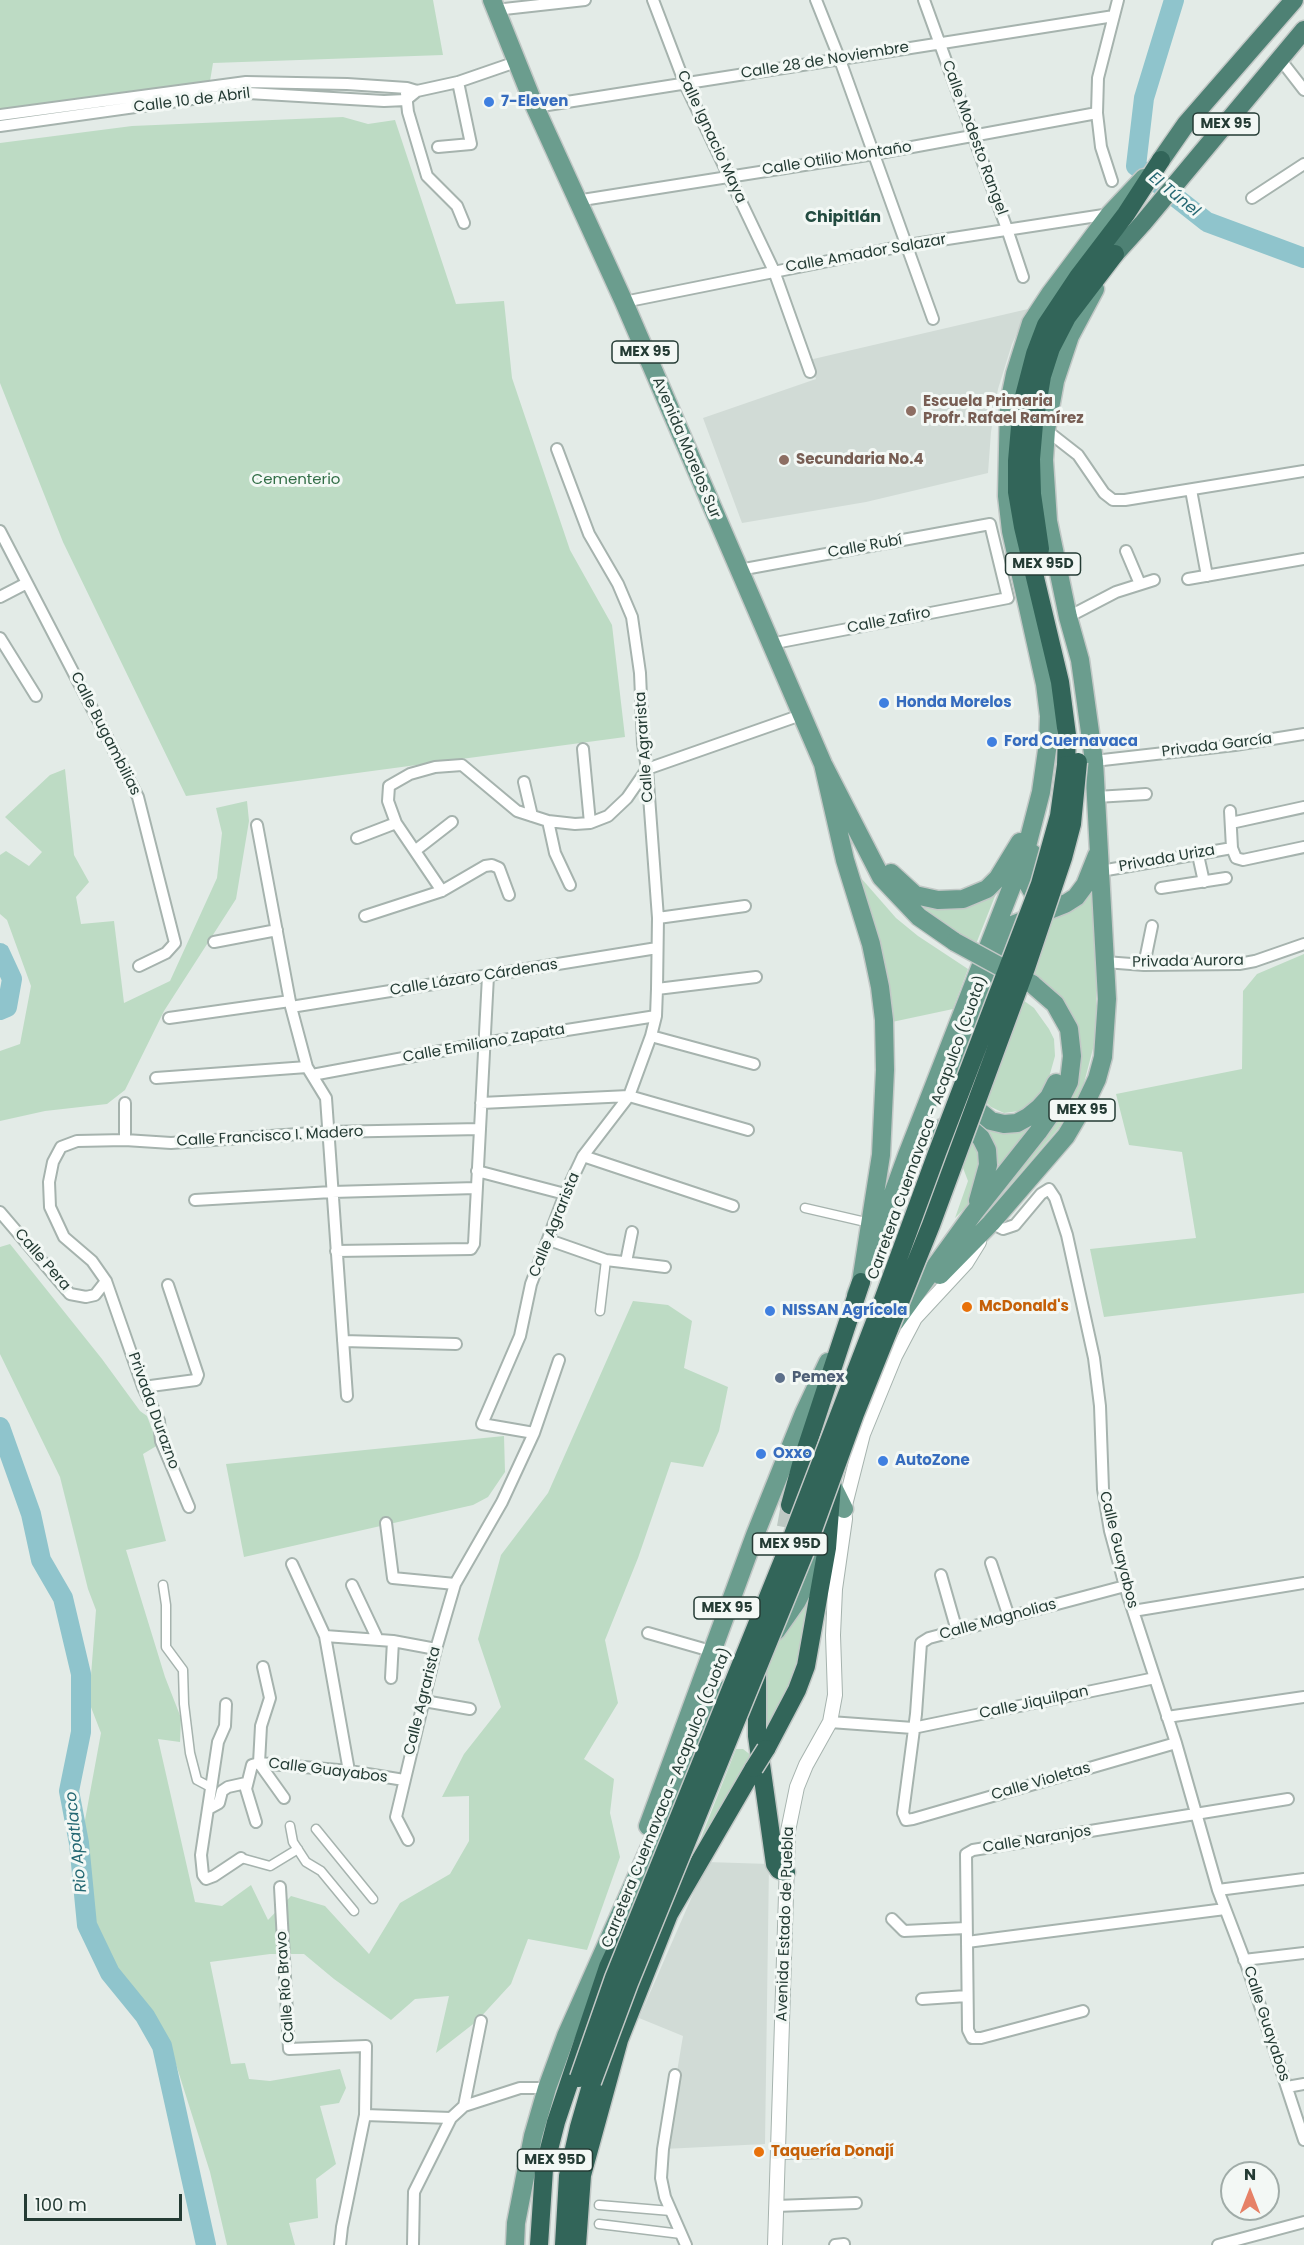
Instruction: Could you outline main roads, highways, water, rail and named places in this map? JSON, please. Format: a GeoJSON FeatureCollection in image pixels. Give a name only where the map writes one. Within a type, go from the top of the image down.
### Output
{"type":"FeatureCollection","features":[{"type":"Feature","properties":{"kind":"highway","name":"MEX 95"},"geometry":{"type":"LineString","coordinates":[[1161,160],[1186,124],[1294,0]]}},
{"type":"Feature","properties":{"kind":"highway","name":"MEX 95"},"geometry":{"type":"LineString","coordinates":[[1115,254],[1304,30]]}},
{"type":"Feature","properties":{"kind":"highway"},"geometry":{"type":"LineString","coordinates":[[1282,57],[1304,52]]}},
{"type":"Feature","properties":{"kind":"highway","name":"Carretera Cuernavaca - Acapulco (Cuota)"},"geometry":{"type":"LineString","coordinates":[[564,2245],[568,2176],[579,2127],[608,2038],[806,1549],[855,1414],[931,1225],[1054,888],[1072,824],[1077,791],[1078,735],[1053,653],[1017,492],[1022,404],[1035,354],[1046,325],[1117,212],[1161,160]]}},
{"type":"Feature","properties":{"kind":"highway","name":"Carretera Cuernavaca - Acapulco (Cuota)"},"geometry":{"type":"LineString","coordinates":[[548,2245],[552,2169],[593,2034],[788,1548],[876,1319],[940,1142],[1040,884],[1059,816],[1065,783],[1067,701],[1064,650],[1036,525],[1032,494],[1034,424],[1042,376],[1056,336],[1072,310],[1115,254]]}},
{"type":"Feature","properties":{"kind":"highway"},"geometry":{"type":"LineString","coordinates":[[790,1505],[802,1461],[861,1282]]}},
{"type":"Feature","properties":{"kind":"highway"},"geometry":{"type":"LineString","coordinates":[[577,2245],[582,2175],[619,2040],[669,1914],[766,1749],[792,1701],[806,1666],[827,1548],[832,1485]]}},
{"type":"Feature","properties":{"kind":"highway"},"geometry":{"type":"LineString","coordinates":[[539,2245],[544,2169],[556,2122],[608,1967],[628,1922],[669,1858],[693,1814],[730,1736],[758,1661],[757,1736],[775,1864],[779,1870],[786,1872]]}},
{"type":"Feature","properties":{"kind":"main road","name":"Avenida Morelos Sur"},"geometry":{"type":"LineString","coordinates":[[494,5],[535,107],[624,302],[823,764]]}},
{"type":"Feature","properties":{"kind":"main road","name":"MEX 95"},"geometry":{"type":"LineString","coordinates":[[609,1940],[711,1651],[775,1484],[861,1282],[907,1155],[1026,850],[1041,792],[1048,743],[1049,716],[1045,684],[1011,531],[1007,496],[1009,403],[1031,323],[1066,270],[1117,212]]}},
{"type":"Feature","properties":{"kind":"main road","name":"MEX 95"},"geometry":{"type":"LineString","coordinates":[[905,1310],[991,1223],[1066,1136],[1097,1079],[1103,1057],[1106,1035],[1105,962],[1094,761],[1080,660],[1068,617],[1048,521],[1044,460],[1046,430],[1055,381],[1070,336],[1115,254]]}},
{"type":"Feature","properties":{"kind":"main road","name":"MEX 95"},"geometry":{"type":"LineString","coordinates":[[823,764],[866,851],[885,883],[953,946]]}},
{"type":"Feature","properties":{"kind":"main road","name":"MEX 95"},"geometry":{"type":"LineString","coordinates":[[823,764],[845,860],[872,944],[884,1020],[885,1070],[882,1144],[861,1282]]}},
{"type":"Feature","properties":{"kind":"main road"},"geometry":{"type":"LineString","coordinates":[[1041,792],[1029,886],[1034,895],[1042,901],[1054,904],[1065,903]]}},
{"type":"Feature","properties":{"kind":"main road"},"geometry":{"type":"LineString","coordinates":[[844,804],[876,854],[894,877],[915,895],[938,900],[963,899],[987,889],[998,878],[1034,817]]}},
{"type":"Feature","properties":{"kind":"main road"},"geometry":{"type":"LineString","coordinates":[[838,826],[873,885],[915,926],[953,946],[1030,989],[1057,1029],[1062,1040],[1062,1066],[1049,1096],[1028,1117],[1017,1123],[1004,1124],[982,1116],[964,1092],[961,1066],[964,1049],[1006,932],[1022,919],[1033,918],[1076,897],[1085,885],[1100,847]]}},
{"type":"Feature","properties":{"kind":"main road","name":"MEX 95"},"geometry":{"type":"LineString","coordinates":[[515,2245],[516,2223],[531,2147],[547,2088],[566,2036],[715,1705],[769,1640],[797,1601],[811,1565],[852,1394],[874,1352],[973,1214],[1038,1132],[1059,1102],[1069,1082],[1072,1056],[1069,1029],[1055,1004],[1030,989]]}},
{"type":"Feature","properties":{"kind":"main road"},"geometry":{"type":"LineString","coordinates":[[907,1155],[924,1137],[949,1126],[961,1126],[972,1130],[981,1138],[987,1150],[988,1165],[985,1181],[973,1214]]}},
{"type":"Feature","properties":{"kind":"main road"},"geometry":{"type":"LineString","coordinates":[[832,1485],[844,1509]]}},
{"type":"Feature","properties":{"kind":"waterway","name":"El Túnel"},"geometry":{"type":"LineString","coordinates":[[1174,0],[1144,98],[1136,166],[1207,222],[1304,258]]}},
{"type":"Feature","properties":{"kind":"waterway","name":"Rio Apatlaco"},"geometry":{"type":"LineString","coordinates":[[0,953],[12,979],[7,1007],[0,1010]]}},
{"type":"Feature","properties":{"kind":"waterway","name":"Rio Apatlaco"},"geometry":{"type":"LineString","coordinates":[[0,1427],[31,1514],[41,1560],[63,1598],[81,1674],[81,1732],[69,1791],[79,1843],[87,1925],[110,1973],[145,2016],[162,2046],[206,2245]]}},
{"type":"Feature","properties":{"kind":"tunnel"},"geometry":{"type":"LineString","coordinates":[[781,1554],[790,1505]]}},
{"type":"Feature","properties":{"kind":"place","name":"7-Eleven"},"geometry":{"type":"Point","coordinates":[489,102]}},
{"type":"Feature","properties":{"kind":"place","name":"Escuela Primaria Profr. Rafael Ramírez"},"geometry":{"type":"Point","coordinates":[911,411]}},
{"type":"Feature","properties":{"kind":"place","name":"Secundaria No.4"},"geometry":{"type":"Point","coordinates":[784,460]}},
{"type":"Feature","properties":{"kind":"place","name":"Honda Morelos"},"geometry":{"type":"Point","coordinates":[884,703]}},
{"type":"Feature","properties":{"kind":"place","name":"Ford Cuernavaca"},"geometry":{"type":"Point","coordinates":[992,742]}},
{"type":"Feature","properties":{"kind":"place","name":"McDonald's"},"geometry":{"type":"Point","coordinates":[967,1307]}},
{"type":"Feature","properties":{"kind":"place","name":"NISSAN Agrícola"},"geometry":{"type":"Point","coordinates":[770,1311]}},
{"type":"Feature","properties":{"kind":"place","name":"Pemex"},"geometry":{"type":"Point","coordinates":[780,1378]}},
{"type":"Feature","properties":{"kind":"place","name":"Oxxo"},"geometry":{"type":"Point","coordinates":[761,1454]}},
{"type":"Feature","properties":{"kind":"place","name":"AutoZone"},"geometry":{"type":"Point","coordinates":[883,1461]}},
{"type":"Feature","properties":{"kind":"place","name":"Taquería Donají"},"geometry":{"type":"Point","coordinates":[759,2152]}},
{"type":"Feature","properties":{"kind":"district","name":"Chipitlán"},"geometry":{"type":"Point","coordinates":[843,218]}},
{"type":"Feature","properties":{"kind":"park label","name":"Cementerio"},"geometry":{"type":"Point","coordinates":[296,480]}}]}
